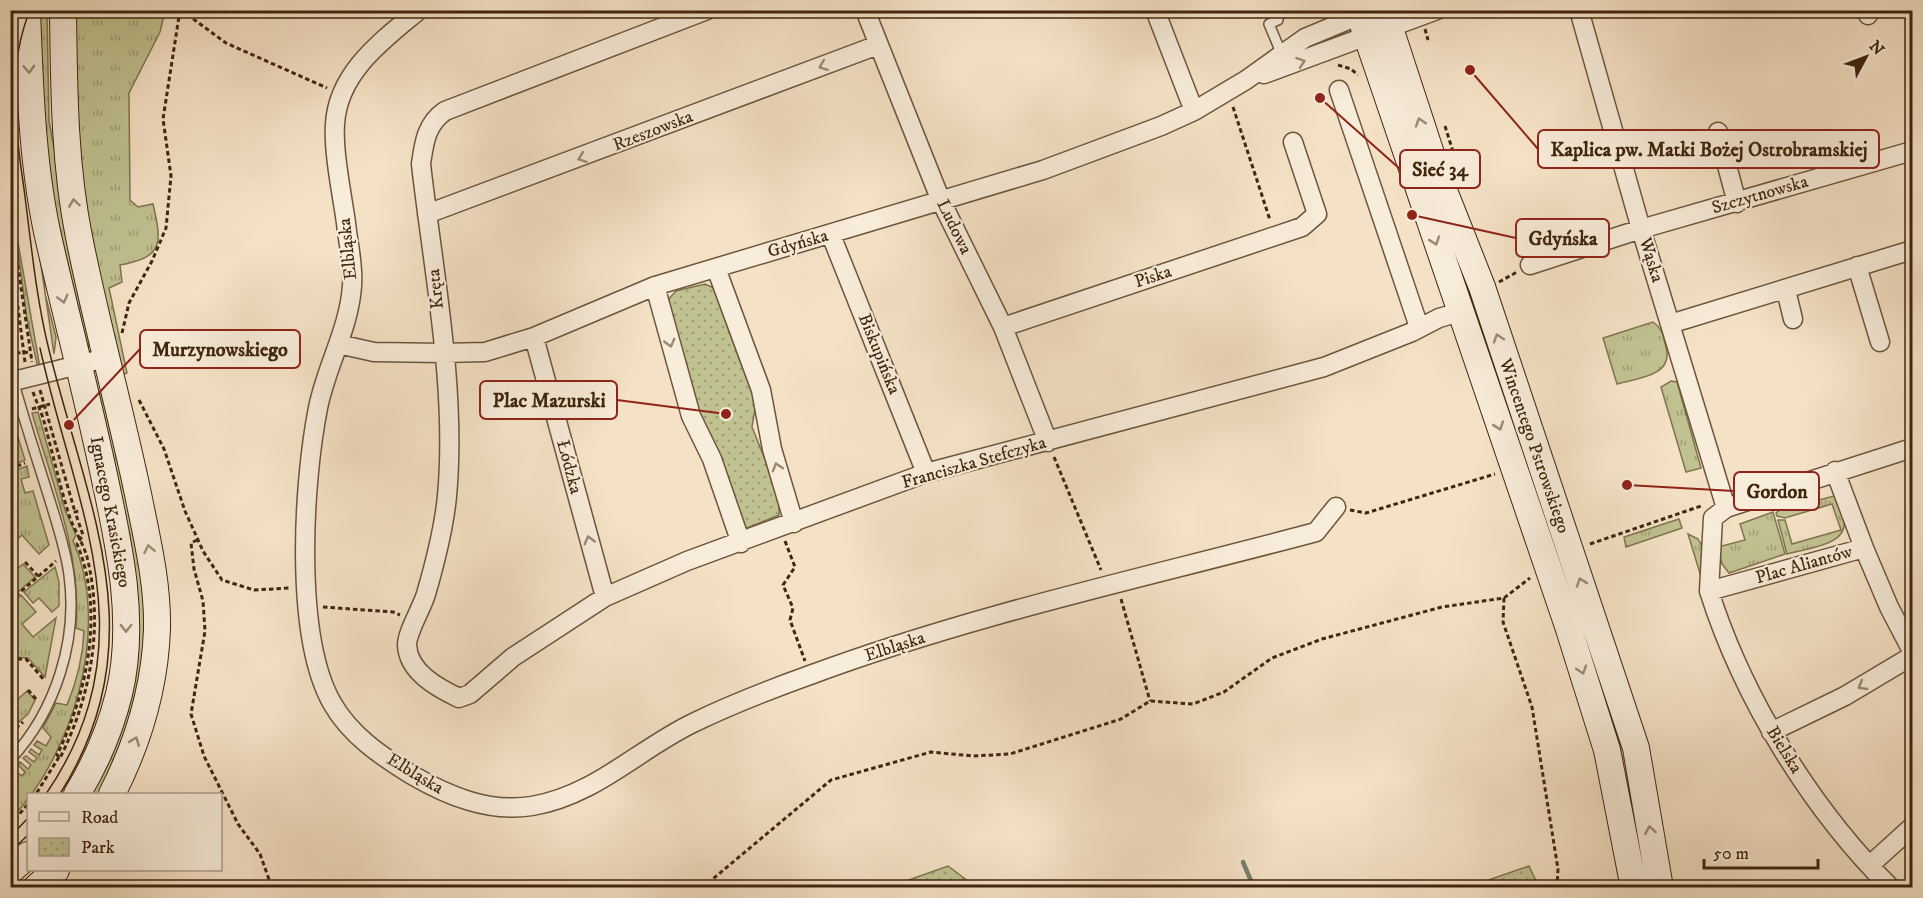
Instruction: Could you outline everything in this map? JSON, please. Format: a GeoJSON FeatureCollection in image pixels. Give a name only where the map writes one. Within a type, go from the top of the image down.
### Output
{"type":"FeatureCollection","features":[{"type":"Feature","properties":{"kind":"main road","name":"Ignacego Krasickiego"},"geometry":{"type":"LineString","coordinates":[[27,10],[35,146],[49,243],[80,364],[112,514],[126,598],[125,646],[119,693],[104,744],[79,793]]}},
{"type":"Feature","properties":{"kind":"main road","name":"Ignacego Krasickiego"},"geometry":{"type":"LineString","coordinates":[[63,10],[65,116],[71,186],[79,237],[113,350],[154,571],[157,631],[150,688],[141,726],[113,793]]}},
{"type":"Feature","properties":{"kind":"main road","name":"Wincentego Pstrowskiego"},"geometry":{"type":"LineString","coordinates":[[1372,19],[1460,312],[1568,626],[1607,750],[1634,888]]}},
{"type":"Feature","properties":{"kind":"main road","name":"Wincentego Pstrowskiego"},"geometry":{"type":"LineString","coordinates":[[1372,19],[1482,287],[1593,616],[1636,747],[1660,888]]}},
{"type":"Feature","properties":{"kind":"main road"},"geometry":{"type":"LineString","coordinates":[[1568,626],[1576,630],[1585,629],[1591,625],[1593,616]]}},
{"type":"Feature","properties":{"kind":"main road"},"geometry":{"type":"LineString","coordinates":[[10,871],[27,856]]}},
{"type":"Feature","properties":{"kind":"main road"},"geometry":{"type":"LineString","coordinates":[[36,888],[55,871]]}},
{"type":"Feature","properties":{"kind":"street","name":"Elbląska"},"geometry":{"type":"LineString","coordinates":[[419,10],[374,47],[352,74],[342,97],[335,123],[353,283],[338,344],[318,407],[308,500],[306,587],[315,664],[333,704],[359,738],[400,768],[442,792],[485,805],[530,806],[568,795],[604,777],[691,724],[810,675],[940,632],[1316,532],[1336,507]]}},
{"type":"Feature","properties":{"kind":"street","name":"Kręta"},"geometry":{"type":"LineString","coordinates":[[481,685],[470,694],[459,698],[442,690],[421,675],[411,662],[407,644],[430,575],[447,497],[450,431],[421,164],[424,140],[435,118],[445,111],[707,10]]}},
{"type":"Feature","properties":{"kind":"street","name":"Ludowa"},"geometry":{"type":"LineString","coordinates":[[865,10],[941,201],[1003,327],[1048,442]]}},
{"type":"Feature","properties":{"kind":"street"},"geometry":{"type":"LineString","coordinates":[[1155,10],[1194,111]]}},
{"type":"Feature","properties":{"kind":"street"},"geometry":{"type":"LineString","coordinates":[[1372,19],[1437,10]]}},
{"type":"Feature","properties":{"kind":"street","name":"Wąska"},"geometry":{"type":"LineString","coordinates":[[1579,10],[1641,229],[1724,504]]}},
{"type":"Feature","properties":{"kind":"street","name":"Gdyńska"},"geometry":{"type":"LineString","coordinates":[[338,344],[375,352],[485,352],[534,337],[655,286],[1043,170],[1194,111],[1246,80],[1305,38],[1372,19]]}},
{"type":"Feature","properties":{"kind":"street","name":"Gdyńska"},"geometry":{"type":"LineString","coordinates":[[1246,80],[1325,54],[1372,19]]}},
{"type":"Feature","properties":{"kind":"street","name":"Rzeszowska"},"geometry":{"type":"LineString","coordinates":[[427,214],[878,45]]}},
{"type":"Feature","properties":{"kind":"street"},"geometry":{"type":"LineString","coordinates":[[1339,90],[1419,327]]}},
{"type":"Feature","properties":{"kind":"street"},"geometry":{"type":"LineString","coordinates":[[1718,132],[1737,202]]}},
{"type":"Feature","properties":{"kind":"street","name":"Piska"},"geometry":{"type":"LineString","coordinates":[[1003,327],[1302,227],[1317,214],[1293,142]]}},
{"type":"Feature","properties":{"kind":"street","name":"Szczytnowska"},"geometry":{"type":"LineString","coordinates":[[1530,265],[1641,229],[1912,151]]}},
{"type":"Feature","properties":{"kind":"street","name":"Biskupińska"},"geometry":{"type":"LineString","coordinates":[[831,235],[926,473]]}},
{"type":"Feature","properties":{"kind":"street"},"geometry":{"type":"LineString","coordinates":[[1670,324],[1912,250]]}},
{"type":"Feature","properties":{"kind":"street"},"geometry":{"type":"LineString","coordinates":[[1857,266],[1880,342]]}},
{"type":"Feature","properties":{"kind":"street"},"geometry":{"type":"LineString","coordinates":[[716,268],[761,390],[787,525]]}},
{"type":"Feature","properties":{"kind":"street"},"geometry":{"type":"LineString","coordinates":[[655,286],[692,416],[712,459],[741,543]]}},
{"type":"Feature","properties":{"kind":"street"},"geometry":{"type":"LineString","coordinates":[[1786,290],[1793,319]]}},
{"type":"Feature","properties":{"kind":"street","name":"Franciszka Stefczyka"},"geometry":{"type":"LineString","coordinates":[[481,685],[539,638],[604,597],[687,561],[926,473],[1324,367],[1460,312]]}},
{"type":"Feature","properties":{"kind":"street","name":"Łódzka"},"geometry":{"type":"LineString","coordinates":[[534,337],[604,597]]}},
{"type":"Feature","properties":{"kind":"street"},"geometry":{"type":"LineString","coordinates":[[15,375],[80,364],[113,350]]}},
{"type":"Feature","properties":{"kind":"street"},"geometry":{"type":"LineString","coordinates":[[1709,591],[1713,518],[1724,504],[1912,448]]}},
{"type":"Feature","properties":{"kind":"street","name":"Plac Aliantów"},"geometry":{"type":"LineString","coordinates":[[1709,591],[1864,548],[1835,471]]}},
{"type":"Feature","properties":{"kind":"street"},"geometry":{"type":"LineString","coordinates":[[1771,732],[1845,696],[1912,654],[1864,548]]}},
{"type":"Feature","properties":{"kind":"street","name":"Bielska"},"geometry":{"type":"LineString","coordinates":[[1709,591],[1716,614],[1771,732],[1817,802],[1891,888]]}},
{"type":"Feature","properties":{"kind":"street"},"geometry":{"type":"LineString","coordinates":[[1870,865],[1912,827]]}},
{"type":"Feature","properties":{"kind":"lane"},"geometry":{"type":"LineString","coordinates":[[1279,10],[1278,20],[1269,24],[1282,55]]}},
{"type":"Feature","properties":{"kind":"lane"},"geometry":{"type":"LineString","coordinates":[[10,760],[30,736],[55,687],[66,651],[71,605],[65,552],[15,375]]}},
{"type":"Feature","properties":{"kind":"path"},"geometry":{"type":"LineString","coordinates":[[113,350],[129,303],[152,261],[166,228],[171,176],[163,119],[180,10],[226,43],[342,97]]}},
{"type":"Feature","properties":{"kind":"path"},"geometry":{"type":"LineString","coordinates":[[1325,54],[1330,64],[1351,69],[1361,78]]}},
{"type":"Feature","properties":{"kind":"path"},"geometry":{"type":"LineString","coordinates":[[1227,91],[1276,236]]}},
{"type":"Feature","properties":{"kind":"path"},"geometry":{"type":"LineString","coordinates":[[10,213],[34,369]]}},
{"type":"Feature","properties":{"kind":"path"},"geometry":{"type":"LineString","coordinates":[[10,246],[24,353],[15,375]]}},
{"type":"Feature","properties":{"kind":"path"},"geometry":{"type":"LineString","coordinates":[[1499,283],[1530,265]]}},
{"type":"Feature","properties":{"kind":"path"},"geometry":{"type":"LineString","coordinates":[[16,353],[30,352]]}},
{"type":"Feature","properties":{"kind":"path"},"geometry":{"type":"LineString","coordinates":[[38,382],[47,404],[75,512]]}},
{"type":"Feature","properties":{"kind":"path"},"geometry":{"type":"LineString","coordinates":[[137,397],[164,449],[198,539],[222,580],[254,590],[306,587]]}},
{"type":"Feature","properties":{"kind":"path"},"geometry":{"type":"LineString","coordinates":[[31,409],[47,404]]}},
{"type":"Feature","properties":{"kind":"path"},"geometry":{"type":"LineString","coordinates":[[1048,442],[1112,586],[1150,701]]}},
{"type":"Feature","properties":{"kind":"path"},"geometry":{"type":"LineString","coordinates":[[10,469],[27,462],[31,471]]}},
{"type":"Feature","properties":{"kind":"path"},"geometry":{"type":"LineString","coordinates":[[1336,507],[1366,513],[1495,474]]}},
{"type":"Feature","properties":{"kind":"path"},"geometry":{"type":"LineString","coordinates":[[1590,544],[1724,504]]}},
{"type":"Feature","properties":{"kind":"path"},"geometry":{"type":"LineString","coordinates":[[787,525],[795,567],[783,585],[793,608],[790,620],[810,675]]}},
{"type":"Feature","properties":{"kind":"path"},"geometry":{"type":"LineString","coordinates":[[198,539],[191,543],[194,569],[203,601],[205,631],[192,714],[204,756],[238,824],[260,854],[272,888]]}},
{"type":"Feature","properties":{"kind":"path"},"geometry":{"type":"LineString","coordinates":[[52,552],[58,572]]}},
{"type":"Feature","properties":{"kind":"path"},"geometry":{"type":"LineString","coordinates":[[25,562],[39,577]]}},
{"type":"Feature","properties":{"kind":"path"},"geometry":{"type":"LineString","coordinates":[[10,601],[47,570]]}},
{"type":"Feature","properties":{"kind":"path"},"geometry":{"type":"LineString","coordinates":[[702,888],[831,780],[931,752],[973,756],[1010,754],[1121,719],[1150,701],[1192,704],[1224,692],[1272,658],[1322,639],[1442,607],[1504,598],[1531,578],[1549,572]]}},
{"type":"Feature","properties":{"kind":"path"},"geometry":{"type":"LineString","coordinates":[[10,592],[15,597]]}},
{"type":"Feature","properties":{"kind":"path"},"geometry":{"type":"LineString","coordinates":[[1504,598],[1503,622],[1532,707],[1558,869],[1557,888]]}},
{"type":"Feature","properties":{"kind":"path"},"geometry":{"type":"LineString","coordinates":[[323,607],[393,612],[416,621]]}},
{"type":"Feature","properties":{"kind":"path"},"geometry":{"type":"LineString","coordinates":[[10,658],[26,659],[46,682]]}},
{"type":"Feature","properties":{"kind":"path"},"geometry":{"type":"LineString","coordinates":[[35,708],[49,675]]}},
{"type":"Feature","properties":{"kind":"path"},"geometry":{"type":"LineString","coordinates":[[28,690],[38,701]]}},
{"type":"Feature","properties":{"kind":"path"},"geometry":{"type":"LineString","coordinates":[[10,714],[20,725]]}},
{"type":"Feature","properties":{"kind":"path"},"geometry":{"type":"LineString","coordinates":[[10,733],[26,719]]}},
{"type":"Feature","properties":{"kind":"path"},"geometry":{"type":"LineString","coordinates":[[37,793],[58,757]]}},
{"type":"Feature","properties":{"kind":"path"},"geometry":{"type":"LineString","coordinates":[[10,825],[27,805]]}},
{"type":"Feature","properties":{"kind":"green space"},"geometry":{"type":"Polygon","coordinates":[[[36,11],[47,11],[49,121],[90,340],[88,349],[49,184],[36,11]]]}},
{"type":"Feature","properties":{"kind":"green space"},"geometry":{"type":"Polygon","coordinates":[[[73,11],[165,11],[160,32],[129,93],[130,200],[138,207],[153,204],[158,238],[156,246],[145,258],[120,265],[122,282],[109,288],[127,373],[121,375],[91,248],[79,170],[73,11]]]}},
{"type":"Feature","properties":{"kind":"green space"},"geometry":{"type":"Polygon","coordinates":[[[13,214],[40,368],[38,368],[27,319],[13,214]]]}},
{"type":"Feature","properties":{"kind":"green space"},"geometry":{"type":"Polygon","coordinates":[[[38,245],[42,254],[45,291],[38,245]]]}},
{"type":"Feature","properties":{"kind":"green space"},"geometry":{"type":"Polygon","coordinates":[[[705,284],[716,289],[756,403],[752,427],[774,482],[779,502],[779,515],[747,528],[739,522],[701,424],[667,301],[676,291],[705,284]]]}},
{"type":"Feature","properties":{"kind":"green space"},"geometry":{"type":"Polygon","coordinates":[[[45,296],[56,337],[54,354],[45,296]]]}},
{"type":"Feature","properties":{"kind":"green space"},"geometry":{"type":"Polygon","coordinates":[[[1653,322],[1659,327],[1663,336],[1667,357],[1665,364],[1652,374],[1617,384],[1603,338],[1653,322]]]}},
{"type":"Feature","properties":{"kind":"green space"},"geometry":{"type":"Polygon","coordinates":[[[1671,381],[1677,382],[1701,468],[1686,472],[1661,387],[1671,381]]]}},
{"type":"Feature","properties":{"kind":"green space"},"geometry":{"type":"Polygon","coordinates":[[[105,392],[138,537],[147,617],[138,701],[101,793],[89,793],[124,710],[96,395],[105,392]]]}},
{"type":"Feature","properties":{"kind":"green space"},"geometry":{"type":"Polygon","coordinates":[[[10,411],[25,460],[11,466],[10,466],[10,411]]]}},
{"type":"Feature","properties":{"kind":"green space"},"geometry":{"type":"Polygon","coordinates":[[[38,412],[65,510],[76,535],[73,541],[84,575],[88,612],[87,651],[80,689],[68,726],[52,761],[33,793],[27,793],[27,800],[11,819],[11,785],[17,779],[11,769],[22,776],[25,772],[18,765],[20,762],[28,769],[31,765],[23,758],[26,756],[34,762],[37,758],[29,752],[31,749],[39,755],[42,750],[34,745],[37,741],[46,746],[51,737],[43,728],[56,703],[67,705],[79,669],[84,631],[76,628],[77,600],[70,546],[32,413],[38,412]]]}},
{"type":"Feature","properties":{"kind":"green space"},"geometry":{"type":"Polygon","coordinates":[[[27,466],[29,477],[21,479],[25,493],[33,491],[49,545],[39,554],[22,535],[11,545],[11,472],[27,466]]]}},
{"type":"Feature","properties":{"kind":"green space"},"geometry":{"type":"Polygon","coordinates":[[[1834,496],[1843,513],[1842,532],[1836,539],[1818,547],[1787,554],[1778,520],[1785,520],[1792,544],[1841,530],[1832,504],[1785,518],[1777,516],[1776,513],[1834,496]]]}},
{"type":"Feature","properties":{"kind":"green space"},"geometry":{"type":"Polygon","coordinates":[[[1773,512],[1785,554],[1729,573],[1722,564],[1718,547],[1745,540],[1740,524],[1773,512]]]}},
{"type":"Feature","properties":{"kind":"green space"},"geometry":{"type":"Polygon","coordinates":[[[1679,519],[1682,528],[1626,547],[1624,537],[1679,519]]]}},
{"type":"Feature","properties":{"kind":"green space"},"geometry":{"type":"Polygon","coordinates":[[[1688,534],[1698,539],[1702,546],[1702,580],[1688,534]]]}},
{"type":"Feature","properties":{"kind":"green space"},"geometry":{"type":"Polygon","coordinates":[[[23,564],[35,577],[16,594],[11,587],[11,574],[23,564]]]}},
{"type":"Feature","properties":{"kind":"green space"},"geometry":{"type":"Polygon","coordinates":[[[55,567],[59,582],[59,606],[52,612],[39,598],[33,603],[24,592],[55,567]]]}},
{"type":"Feature","properties":{"kind":"green space"},"geometry":{"type":"Polygon","coordinates":[[[21,595],[36,612],[22,624],[33,637],[56,618],[45,677],[28,658],[11,657],[11,604],[21,595]]]}},
{"type":"Feature","properties":{"kind":"green space"},"geometry":{"type":"Polygon","coordinates":[[[1592,637],[1626,746],[1654,887],[1643,887],[1583,640],[1592,637]]]}},
{"type":"Feature","properties":{"kind":"green space"},"geometry":{"type":"Polygon","coordinates":[[[27,691],[35,700],[28,714],[19,722],[11,711],[11,705],[27,691]]]}},
{"type":"Feature","properties":{"kind":"green space"},"geometry":{"type":"Polygon","coordinates":[[[948,866],[976,887],[889,887],[948,866]]]}},
{"type":"Feature","properties":{"kind":"green space"},"geometry":{"type":"Polygon","coordinates":[[[1529,866],[1539,887],[1465,887],[1474,885],[1529,866]]]}},
{"type":"Feature","properties":{"kind":"waterway"},"geometry":{"type":"LineString","coordinates":[[1243,862],[1254,888]]}},
{"type":"Feature","properties":{"kind":"tram line"},"geometry":{"type":"LineString","coordinates":[[30,10],[22,32],[18,55],[15,99],[18,143],[34,270],[49,350],[95,519],[106,574],[109,627],[105,682],[89,737],[61,793]]}},
{"type":"Feature","properties":{"kind":"tram line"},"geometry":{"type":"LineString","coordinates":[[40,348],[85,519],[96,573],[99,627],[94,682],[77,737],[47,793]]}},
{"type":"Feature","properties":{"kind":"tram line"},"geometry":{"type":"LineString","coordinates":[[10,837],[27,819]]}},
{"type":"Feature","properties":{"kind":"tram line"},"geometry":{"type":"LineString","coordinates":[[10,852],[27,836]]}},
{"type":"Feature","properties":{"kind":"place","name":"Kaplica pw. Matki Bożej Ostrobramskiej"},"geometry":{"type":"Point","coordinates":[1470,70]}},
{"type":"Feature","properties":{"kind":"place","name":"Sieć 34"},"geometry":{"type":"Point","coordinates":[1320,98]}},
{"type":"Feature","properties":{"kind":"place","name":"Gdyńska"},"geometry":{"type":"Point","coordinates":[1412,215]}},
{"type":"Feature","properties":{"kind":"place","name":"Plac Mazurski"},"geometry":{"type":"Point","coordinates":[726,414]}},
{"type":"Feature","properties":{"kind":"place","name":"Murzynowskiego"},"geometry":{"type":"Point","coordinates":[69,425]}},
{"type":"Feature","properties":{"kind":"place","name":"Gordon"},"geometry":{"type":"Point","coordinates":[1627,485]}}]}
